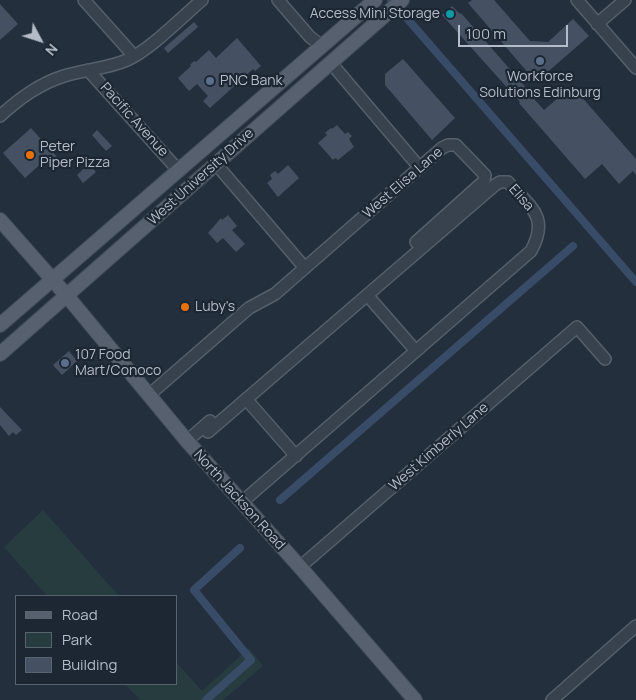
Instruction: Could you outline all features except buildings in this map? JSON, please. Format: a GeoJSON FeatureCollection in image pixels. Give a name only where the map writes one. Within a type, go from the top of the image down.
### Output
{"type":"FeatureCollection","features":[{"type":"Feature","properties":{"kind":"main road","name":"West University Drive"},"geometry":{"type":"LineString","coordinates":[[0,354],[402,0]]}},
{"type":"Feature","properties":{"kind":"main road","name":"West University Drive"},"geometry":{"type":"LineString","coordinates":[[0,325],[370,4]]}},
{"type":"Feature","properties":{"kind":"main road"},"geometry":{"type":"LineString","coordinates":[[256,129],[255,122],[259,115],[326,55],[326,51],[322,46]]}},
{"type":"Feature","properties":{"kind":"main road","name":"North Jackson Road"},"geometry":{"type":"LineString","coordinates":[[0,220],[67,296],[187,441],[300,567],[415,700]]}},
{"type":"Feature","properties":{"kind":"street"},"geometry":{"type":"LineString","coordinates":[[84,0],[134,56]]}},
{"type":"Feature","properties":{"kind":"street"},"geometry":{"type":"LineString","coordinates":[[0,116],[17,100],[34,88],[64,76],[112,66],[134,56],[202,0]]}},
{"type":"Feature","properties":{"kind":"street"},"geometry":{"type":"LineString","coordinates":[[278,0],[310,37],[322,46]]}},
{"type":"Feature","properties":{"kind":"street"},"geometry":{"type":"LineString","coordinates":[[577,0],[636,68]]}},
{"type":"Feature","properties":{"kind":"street"},"geometry":{"type":"LineString","coordinates":[[597,24],[625,0]]}},
{"type":"Feature","properties":{"kind":"street"},"geometry":{"type":"LineString","coordinates":[[330,63],[420,168]]}},
{"type":"Feature","properties":{"kind":"street","name":"Pacific Avenue"},"geometry":{"type":"LineString","coordinates":[[88,70],[179,171]]}},
{"type":"Feature","properties":{"kind":"street","name":"West Elisa Lane"},"geometry":{"type":"LineString","coordinates":[[149,395],[249,308],[275,294],[448,144],[456,145],[485,175],[484,181],[477,189],[187,441]]}},
{"type":"Feature","properties":{"kind":"street"},"geometry":{"type":"LineString","coordinates":[[216,164],[305,268]]}},
{"type":"Feature","properties":{"kind":"street","name":"Elisa"},"geometry":{"type":"LineString","coordinates":[[208,432],[494,185],[500,182],[508,182],[534,211],[539,220],[539,230],[531,251],[242,502]]}},
{"type":"Feature","properties":{"kind":"street"},"geometry":{"type":"LineString","coordinates":[[367,295],[416,351]]}},
{"type":"Feature","properties":{"kind":"street","name":"West Kimberly Lane"},"geometry":{"type":"LineString","coordinates":[[300,567],[577,327],[605,359]]}},
{"type":"Feature","properties":{"kind":"street"},"geometry":{"type":"LineString","coordinates":[[246,399],[296,456]]}},
{"type":"Feature","properties":{"kind":"street"},"geometry":{"type":"LineString","coordinates":[[552,700],[636,626]]}},
{"type":"Feature","properties":{"kind":"green space"},"geometry":{"type":"Polygon","coordinates":[[[43,510],[118,595],[46,595],[4,547],[43,510]]]}},
{"type":"Feature","properties":{"kind":"green space"},"geometry":{"type":"Polygon","coordinates":[[[249,648],[263,666],[223,700],[140,700],[126,685],[178,685],[178,664],[202,691],[249,648]]]}},
{"type":"Feature","properties":{"kind":"waterway"},"geometry":{"type":"LineString","coordinates":[[391,0],[636,282]]}},
{"type":"Feature","properties":{"kind":"waterway"},"geometry":{"type":"LineString","coordinates":[[280,500],[573,246]]}},
{"type":"Feature","properties":{"kind":"waterway"},"geometry":{"type":"LineString","coordinates":[[206,700],[251,660],[194,590],[240,548]]}},
{"type":"Feature","properties":{"kind":"place","name":"Access Mini Storage"},"geometry":{"type":"Point","coordinates":[450,14]}},
{"type":"Feature","properties":{"kind":"place","name":"Workforce Solutions Edinburg"},"geometry":{"type":"Point","coordinates":[540,61]}},
{"type":"Feature","properties":{"kind":"place","name":"PNC Bank"},"geometry":{"type":"Point","coordinates":[210,81]}},
{"type":"Feature","properties":{"kind":"place","name":"Peter Piper Pizza"},"geometry":{"type":"Point","coordinates":[30,155]}},
{"type":"Feature","properties":{"kind":"place","name":"Luby's"},"geometry":{"type":"Point","coordinates":[185,307]}},
{"type":"Feature","properties":{"kind":"place","name":"107 Food Mart/Conoco"},"geometry":{"type":"Point","coordinates":[65,363]}}]}
